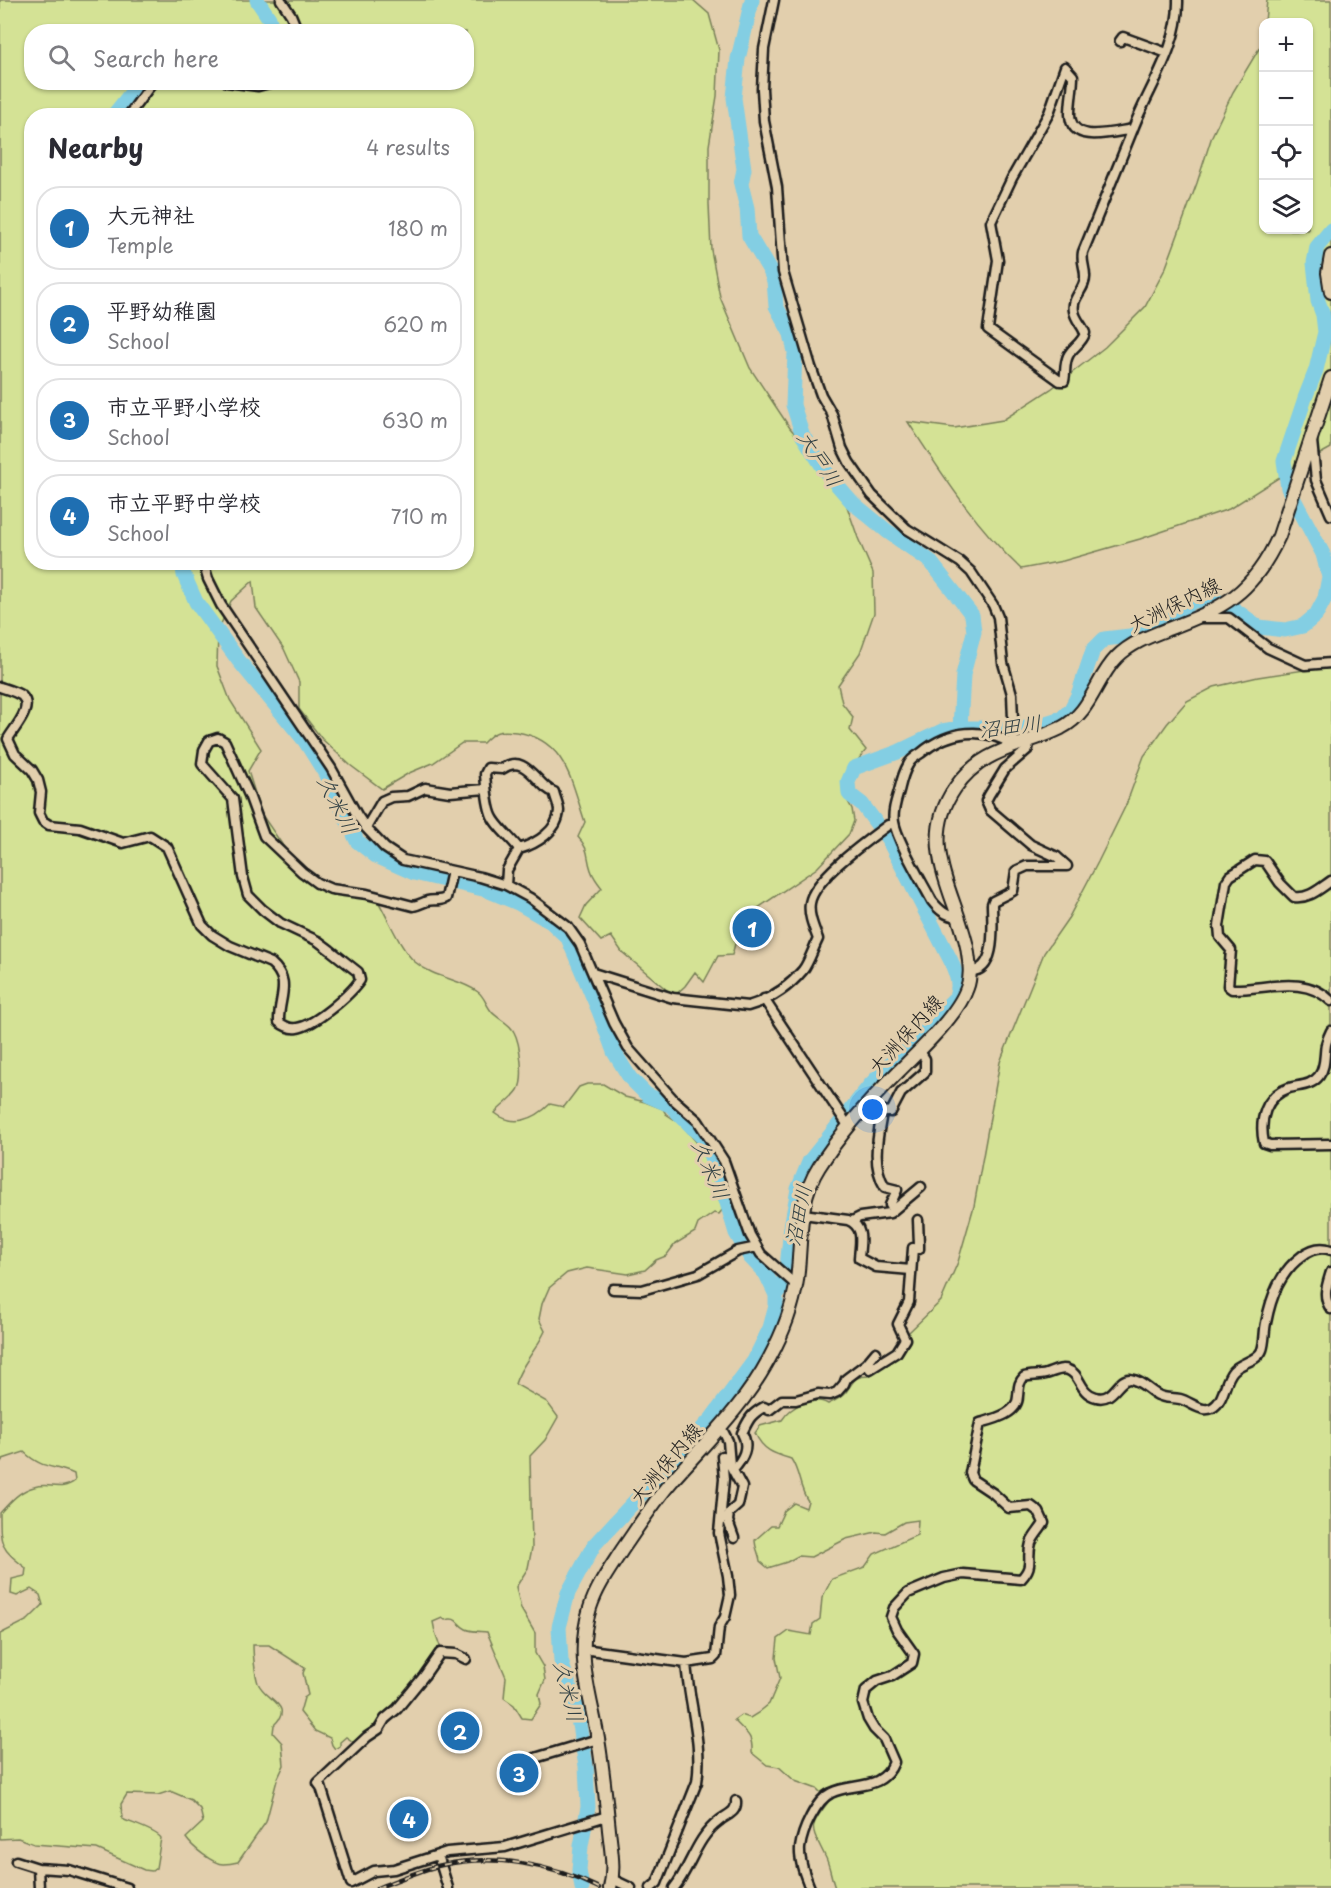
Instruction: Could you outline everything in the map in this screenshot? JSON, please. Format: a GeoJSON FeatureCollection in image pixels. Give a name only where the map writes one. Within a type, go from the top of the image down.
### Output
{"type":"FeatureCollection","features":[{"type":"Feature","properties":{"kind":"main road"},"geometry":{"type":"LineString","coordinates":[[1331,256],[1328,273],[1331,292]]}},
{"type":"Feature","properties":{"kind":"main road","name":"大洲保内線"},"geometry":{"type":"LineString","coordinates":[[611,1884],[595,1740],[583,1668],[583,1649],[590,1607],[599,1584],[668,1486],[740,1405],[769,1360],[787,1318],[803,1214],[810,1182],[819,1167],[848,1125],[896,1073],[920,1051],[959,1004],[967,990],[970,971],[965,939],[938,849],[942,813],[958,783],[973,767],[1014,739],[1030,739],[1062,728],[1075,718],[1086,707],[1107,669],[1133,644],[1198,618],[1231,600],[1261,569],[1279,536],[1331,378]]}},
{"type":"Feature","properties":{"kind":"street"},"geometry":{"type":"LineString","coordinates":[[281,0],[295,24]]}},
{"type":"Feature","properties":{"kind":"street"},"geometry":{"type":"LineString","coordinates":[[774,0],[764,49],[762,89],[764,121],[777,187],[783,272],[821,395],[832,414],[842,448],[849,462],[872,495],[908,529],[960,562],[971,572],[989,597],[998,617],[1003,663],[1012,694],[1014,739],[964,733],[948,736],[931,744],[908,764],[900,785],[891,824],[932,901],[949,916],[958,917]]}},
{"type":"Feature","properties":{"kind":"street"},"geometry":{"type":"LineString","coordinates":[[1133,129],[1089,135],[1077,131],[1070,115],[1073,76],[1065,67],[1049,113],[1012,178],[991,222],[998,260],[988,329],[1060,381],[1064,381],[1066,375],[1068,356],[1083,339],[1084,333],[1074,311],[1077,295],[1086,276],[1081,259],[1083,252],[1177,29],[1178,0]]}},
{"type":"Feature","properties":{"kind":"street"},"geometry":{"type":"LineString","coordinates":[[1120,41],[1123,37],[1167,53]]}},
{"type":"Feature","properties":{"kind":"street"},"geometry":{"type":"LineString","coordinates":[[134,108],[147,90]]}},
{"type":"Feature","properties":{"kind":"street"},"geometry":{"type":"LineString","coordinates":[[1311,438],[1316,480],[1327,496],[1331,515]]}},
{"type":"Feature","properties":{"kind":"street"},"geometry":{"type":"LineString","coordinates":[[205,570],[221,605],[327,762],[366,828],[394,855],[403,860],[506,885],[530,898],[568,927],[580,944],[614,1023],[628,1048],[673,1099],[698,1121],[724,1161],[750,1235],[761,1254],[794,1283]]}},
{"type":"Feature","properties":{"kind":"street"},"geometry":{"type":"LineString","coordinates":[[1198,618],[1229,618],[1268,648],[1305,665],[1331,663]]}},
{"type":"Feature","properties":{"kind":"street"},"geometry":{"type":"LineString","coordinates":[[0,687],[21,695],[26,704],[26,710],[8,739],[15,754],[32,770],[38,780],[41,792],[39,813],[43,821],[49,825],[80,828],[123,843],[150,836],[167,847],[202,926],[212,936],[271,963],[279,970],[283,978],[279,1022],[285,1026],[296,1028],[311,1023],[354,990],[360,980],[358,972],[318,941],[280,923],[248,895],[243,877],[233,799],[202,764],[204,750],[209,741],[218,738],[225,742],[249,795],[264,836],[317,884],[413,906],[446,898],[452,873]]}},
{"type":"Feature","properties":{"kind":"street"},"geometry":{"type":"LineString","coordinates":[[970,971],[983,967],[990,954],[992,904],[993,901],[1013,891],[1016,871],[1027,866],[1067,866],[1057,857],[1023,839],[987,805],[989,795],[998,779],[1005,769],[1028,749],[1030,739]]}},
{"type":"Feature","properties":{"kind":"street"},"geometry":{"type":"LineString","coordinates":[[506,885],[507,870],[519,849],[544,838],[555,824],[559,811],[554,792],[549,791],[531,772],[516,765],[507,765],[502,769],[488,768],[485,774],[491,816],[519,849]]}},
{"type":"Feature","properties":{"kind":"street"},"geometry":{"type":"LineString","coordinates":[[366,828],[382,801],[391,797],[408,796],[425,788],[459,792],[486,789]]}},
{"type":"Feature","properties":{"kind":"street"},"geometry":{"type":"LineString","coordinates":[[593,973],[673,998],[748,1006],[764,999],[786,986],[804,968],[818,939],[810,915],[812,896],[832,870],[891,824]]}},
{"type":"Feature","properties":{"kind":"street"},"geometry":{"type":"LineString","coordinates":[[1331,881],[1311,895],[1302,898],[1293,897],[1265,861],[1255,860],[1230,876],[1226,882],[1219,926],[1220,937],[1231,950],[1228,986],[1232,989],[1298,986],[1321,993],[1331,1001]]}},
{"type":"Feature","properties":{"kind":"street"},"geometry":{"type":"LineString","coordinates":[[764,999],[848,1125]]}},
{"type":"Feature","properties":{"kind":"street"},"geometry":{"type":"LineString","coordinates":[[1331,1031],[1326,1043],[1324,1066],[1320,1075],[1313,1082],[1278,1092],[1272,1098],[1265,1110],[1263,1136],[1264,1143],[1270,1145],[1331,1144]]}},
{"type":"Feature","properties":{"kind":"street"},"geometry":{"type":"LineString","coordinates":[[870,1103],[881,1112],[891,1112],[901,1093],[925,1072],[926,1059],[920,1051]]}},
{"type":"Feature","properties":{"kind":"street"},"geometry":{"type":"LineString","coordinates":[[881,1112],[877,1169],[885,1187],[897,1190],[890,1205],[893,1210]]}},
{"type":"Feature","properties":{"kind":"street"},"geometry":{"type":"LineString","coordinates":[[803,1214],[852,1221],[860,1217],[888,1214],[921,1187]]}},
{"type":"Feature","properties":{"kind":"street"},"geometry":{"type":"LineString","coordinates":[[852,1221],[859,1228],[861,1237],[859,1258],[876,1267],[911,1270]]}},
{"type":"Feature","properties":{"kind":"street"},"geometry":{"type":"LineString","coordinates":[[870,1369],[897,1352],[905,1339],[898,1324],[909,1302],[913,1248],[919,1248],[918,1221]]}},
{"type":"Feature","properties":{"kind":"street"},"geometry":{"type":"LineString","coordinates":[[613,1289],[642,1290],[698,1274],[738,1251],[757,1247]]}},
{"type":"Feature","properties":{"kind":"street"},"geometry":{"type":"LineString","coordinates":[[810,1888],[801,1863],[800,1847],[812,1814],[823,1798],[831,1792],[870,1784],[890,1772],[894,1762],[885,1739],[874,1730],[868,1719],[863,1703],[866,1690],[877,1681],[892,1676],[912,1663],[914,1654],[891,1617],[894,1608],[908,1593],[944,1578],[963,1574],[1021,1579],[1028,1572],[1031,1563],[1032,1540],[1044,1523],[1039,1512],[1031,1506],[1009,1508],[994,1494],[973,1480],[970,1473],[980,1423],[999,1417],[1018,1404],[1019,1382],[1024,1377],[1047,1374],[1059,1369],[1072,1372],[1088,1394],[1099,1398],[1105,1398],[1130,1379],[1160,1396],[1183,1400],[1198,1408],[1212,1407],[1217,1404],[1233,1371],[1248,1360],[1257,1357],[1262,1351],[1274,1292],[1283,1275],[1308,1251],[1318,1248],[1331,1250]]}},
{"type":"Feature","properties":{"kind":"street"},"geometry":{"type":"LineString","coordinates":[[1331,1272],[1325,1298],[1331,1309]]}},
{"type":"Feature","properties":{"kind":"street"},"geometry":{"type":"LineString","coordinates":[[733,1470],[742,1461],[746,1442],[742,1433],[746,1422],[751,1419],[755,1411],[764,1407],[769,1410],[782,1400],[795,1400],[818,1394],[830,1395],[837,1392],[846,1379],[866,1364],[876,1352]]}},
{"type":"Feature","properties":{"kind":"street"},"geometry":{"type":"LineString","coordinates":[[721,1427],[728,1441],[729,1460],[742,1487],[738,1505],[729,1513],[728,1521],[734,1538]]}},
{"type":"Feature","properties":{"kind":"street"},"geometry":{"type":"LineString","coordinates":[[583,1649],[686,1663],[713,1659],[716,1656],[719,1628],[728,1605],[728,1576],[719,1533],[724,1479],[722,1456]]}},
{"type":"Feature","properties":{"kind":"street"},"geometry":{"type":"LineString","coordinates":[[351,1883],[321,1786],[318,1783],[366,1737],[379,1729],[440,1653],[456,1653],[466,1659]]}},
{"type":"Feature","properties":{"kind":"street"},"geometry":{"type":"LineString","coordinates":[[651,1888],[657,1883],[697,1782],[698,1750],[686,1663]]}},
{"type":"Feature","properties":{"kind":"street"},"geometry":{"type":"LineString","coordinates":[[535,1758],[595,1740]]}},
{"type":"Feature","properties":{"kind":"street"},"geometry":{"type":"LineString","coordinates":[[674,1888],[701,1841],[711,1827],[734,1812],[737,1807],[736,1801]]}},
{"type":"Feature","properties":{"kind":"street"},"geometry":{"type":"LineString","coordinates":[[341,1888],[374,1871],[394,1869],[447,1852],[505,1847],[603,1817]]}},
{"type":"Feature","properties":{"kind":"street"},"geometry":{"type":"LineString","coordinates":[[438,1855],[448,1888]]}},
{"type":"Feature","properties":{"kind":"street"},"geometry":{"type":"LineString","coordinates":[[16,1861],[38,1868],[69,1870],[127,1888]]}},
{"type":"Feature","properties":{"kind":"street"},"geometry":{"type":"LineString","coordinates":[[38,1868],[39,1888]]}},
{"type":"Feature","properties":{"kind":"street"},"geometry":{"type":"LineString","coordinates":[[611,1884],[631,1888]]}},
{"type":"Feature","properties":{"kind":"green space"},"geometry":{"type":"Polygon","coordinates":[[[0,0],[693,0],[709,14],[719,50],[717,96],[709,146],[709,204],[711,250],[720,297],[750,368],[790,428],[822,465],[843,495],[873,573],[874,613],[860,653],[838,685],[842,703],[853,717],[850,730],[866,750],[846,775],[844,794],[852,809],[854,821],[849,834],[817,868],[755,910],[736,917],[735,944],[732,955],[718,956],[704,982],[695,972],[674,996],[622,952],[611,936],[601,941],[580,918],[586,905],[602,888],[592,872],[586,849],[578,837],[585,822],[570,777],[564,764],[546,743],[533,736],[516,732],[497,732],[483,743],[462,743],[433,763],[409,773],[382,789],[350,765],[322,739],[299,709],[299,682],[284,649],[256,608],[253,581],[231,601],[218,631],[217,666],[230,700],[261,749],[248,771],[262,815],[290,856],[320,881],[379,903],[400,943],[415,962],[430,972],[478,992],[489,1009],[514,1032],[521,1061],[520,1085],[516,1093],[495,1113],[510,1120],[524,1120],[538,1114],[550,1104],[564,1107],[579,1087],[587,1084],[603,1084],[625,1097],[663,1109],[666,1114],[681,1124],[709,1157],[716,1173],[719,1199],[723,1209],[719,1214],[714,1213],[698,1224],[695,1232],[675,1244],[666,1256],[656,1260],[645,1270],[628,1274],[587,1268],[567,1273],[549,1288],[539,1319],[545,1331],[515,1384],[547,1402],[558,1417],[545,1440],[530,1456],[532,1548],[528,1568],[516,1587],[521,1609],[535,1633],[535,1653],[543,1667],[545,1680],[539,1694],[541,1704],[531,1719],[522,1718],[514,1705],[504,1698],[506,1677],[487,1632],[468,1630],[455,1620],[442,1618],[433,1622],[441,1649],[432,1657],[401,1701],[355,1743],[346,1737],[335,1749],[330,1738],[315,1731],[300,1712],[304,1698],[308,1695],[303,1673],[305,1668],[269,1645],[253,1645],[258,1683],[280,1707],[280,1718],[274,1725],[273,1733],[282,1743],[284,1765],[277,1780],[266,1822],[238,1862],[227,1864],[214,1861],[189,1842],[186,1838],[203,1822],[200,1809],[191,1800],[170,1791],[158,1795],[127,1794],[121,1804],[122,1819],[149,1830],[161,1838],[156,1868],[152,1871],[144,1870],[97,1849],[34,1844],[18,1838],[0,1839],[0,1634],[28,1620],[43,1605],[40,1595],[31,1589],[17,1596],[11,1594],[12,1579],[25,1576],[26,1568],[3,1545],[0,1513],[24,1491],[39,1486],[65,1486],[75,1481],[74,1474],[42,1464],[24,1452],[3,1459],[0,1463],[0,0]]]}},
{"type":"Feature","properties":{"kind":"green space"},"geometry":{"type":"Polygon","coordinates":[[[1267,0],[1331,0],[1331,448],[1229,509],[1140,539],[1063,561],[1021,569],[974,517],[908,422],[954,428],[1003,420],[1051,389],[1105,347],[1145,307],[1166,267],[1212,136],[1233,92],[1259,49],[1259,234],[1313,234],[1313,18],[1265,18],[1267,0]]]}},
{"type":"Feature","properties":{"kind":"green space"},"geometry":{"type":"Polygon","coordinates":[[[1331,666],[1331,1888],[835,1888],[828,1863],[814,1832],[817,1817],[829,1801],[817,1789],[795,1781],[779,1767],[767,1765],[752,1753],[750,1737],[734,1720],[741,1715],[750,1718],[769,1704],[780,1678],[776,1658],[778,1639],[789,1631],[811,1635],[813,1624],[820,1619],[822,1598],[832,1579],[865,1567],[874,1554],[917,1535],[918,1520],[904,1522],[885,1533],[876,1532],[846,1539],[811,1557],[798,1556],[768,1568],[760,1561],[755,1540],[771,1526],[777,1526],[784,1511],[794,1503],[806,1508],[808,1501],[791,1459],[766,1448],[755,1433],[760,1426],[782,1420],[791,1410],[803,1403],[816,1401],[828,1404],[840,1398],[855,1380],[870,1376],[881,1365],[899,1354],[908,1333],[941,1301],[958,1262],[974,1206],[1000,1062],[1044,953],[1069,917],[1098,862],[1126,805],[1144,756],[1167,724],[1187,701],[1214,687],[1258,677],[1331,666]]]}},
{"type":"Feature","properties":{"kind":"waterway","name":"久米川"},"geometry":{"type":"LineString","coordinates":[[257,0],[271,24]]}},
{"type":"Feature","properties":{"kind":"waterway","name":"大戸川"},"geometry":{"type":"LineString","coordinates":[[752,0],[738,59],[734,98],[744,169],[741,184],[747,208],[749,236],[770,271],[774,281],[776,306],[791,334],[795,352],[793,405],[803,436],[826,472],[853,503],[887,531],[930,561],[972,615],[974,632],[963,675],[960,728]]}},
{"type":"Feature","properties":{"kind":"waterway","name":"久米川"},"geometry":{"type":"LineString","coordinates":[[119,108],[134,90]]}},
{"type":"Feature","properties":{"kind":"waterway","name":"沼田川"},"geometry":{"type":"LineString","coordinates":[[776,1295],[782,1287],[787,1268],[798,1189],[809,1162],[871,1084],[956,997],[958,988],[951,961],[888,839],[862,804],[849,794],[848,782],[854,768],[898,752],[942,731],[960,728],[1020,728],[1062,718],[1071,709],[1078,695],[1093,650],[1104,639],[1130,636],[1155,629],[1193,601],[1212,600],[1227,604],[1259,627],[1285,630],[1303,626],[1316,615],[1325,598],[1329,577],[1323,554],[1288,488],[1284,461],[1316,370],[1325,332],[1318,301],[1314,263],[1317,247],[1331,230]]}},
{"type":"Feature","properties":{"kind":"waterway","name":"久米川"},"geometry":{"type":"LineString","coordinates":[[183,570],[196,602],[239,661],[305,741],[325,773],[357,841],[376,856],[414,873],[487,890],[518,903],[551,922],[568,938],[614,1052],[630,1078],[647,1095],[670,1105],[703,1138],[719,1176],[736,1233],[750,1257],[766,1274],[776,1295],[776,1306],[770,1328],[754,1361],[712,1418],[594,1545],[568,1593],[559,1627],[561,1661],[576,1707],[586,1766],[588,1807],[579,1870],[582,1888]]}},
{"type":"Feature","properties":{"kind":"railway"},"geometry":{"type":"LineString","coordinates":[[377,1888],[434,1867],[482,1860],[542,1867],[599,1888]]}},
{"type":"Feature","properties":{"kind":"place","name":"大元神社"},"geometry":{"type":"Point","coordinates":[752,928]}},
{"type":"Feature","properties":{"kind":"place","name":"平野幼稚園"},"geometry":{"type":"Point","coordinates":[460,1731]}},
{"type":"Feature","properties":{"kind":"place","name":"市立平野小学校"},"geometry":{"type":"Point","coordinates":[519,1773]}},
{"type":"Feature","properties":{"kind":"place","name":"市立平野中学校"},"geometry":{"type":"Point","coordinates":[409,1819]}}]}
